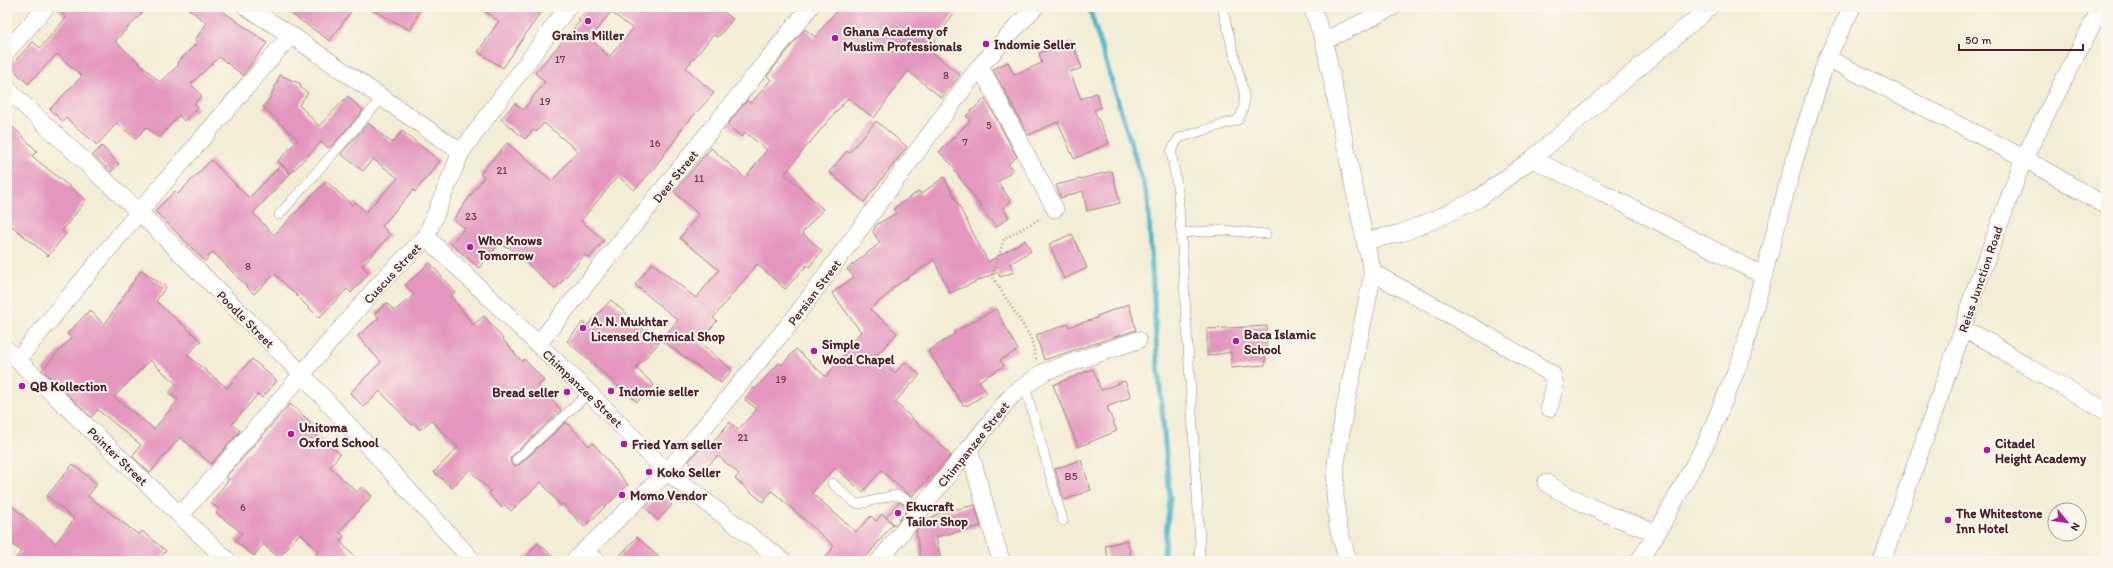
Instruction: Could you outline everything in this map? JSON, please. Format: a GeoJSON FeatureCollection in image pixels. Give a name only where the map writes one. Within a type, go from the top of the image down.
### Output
{"type":"FeatureCollection","features":[{"type":"Feature","properties":{"kind":"street"},"geometry":{"type":"LineString","coordinates":[[7,51],[46,7]]}},
{"type":"Feature","properties":{"kind":"street"},"geometry":{"type":"LineString","coordinates":[[246,7],[291,35],[461,152]]}},
{"type":"Feature","properties":{"kind":"street","name":"Cuscus Street"},"geometry":{"type":"LineString","coordinates":[[181,516],[380,283],[426,237],[461,152],[568,7]]}},
{"type":"Feature","properties":{"kind":"street","name":"Deer Street"},"geometry":{"type":"LineString","coordinates":[[538,344],[810,7]]}},
{"type":"Feature","properties":{"kind":"street","name":"Persian Street"},"geometry":{"type":"LineString","coordinates":[[585,558],[667,472],[796,317],[980,66],[1035,7]]}},
{"type":"Feature","properties":{"kind":"street"},"geometry":{"type":"LineString","coordinates":[[1312,7],[1324,41],[1365,241],[1373,273],[1345,408],[1336,463],[1335,495],[1338,527],[1348,561]]}},
{"type":"Feature","properties":{"kind":"street"},"geometry":{"type":"LineString","coordinates":[[1324,41],[1393,7]]}},
{"type":"Feature","properties":{"kind":"street"},"geometry":{"type":"LineString","coordinates":[[1365,241],[1401,233],[1434,220],[1478,199],[1532,159],[1710,7]]}},
{"type":"Feature","properties":{"kind":"street"},"geometry":{"type":"LineString","coordinates":[[1640,561],[1707,441],[1741,359],[1793,166],[1827,58],[1852,7]]}},
{"type":"Feature","properties":{"kind":"street","name":"Reiss Junction Road"},"geometry":{"type":"LineString","coordinates":[[1882,561],[1963,329],[1972,298],[2024,158],[2101,7]]}},
{"type":"Feature","properties":{"kind":"street"},"geometry":{"type":"LineString","coordinates":[[12,355],[139,212],[291,35]]}},
{"type":"Feature","properties":{"kind":"street"},"geometry":{"type":"LineString","coordinates":[[1827,58],[2024,158],[2106,206]]}},
{"type":"Feature","properties":{"kind":"street"},"geometry":{"type":"LineString","coordinates":[[980,66],[1055,209]]}},
{"type":"Feature","properties":{"kind":"street","name":"Poodle Street"},"geometry":{"type":"LineString","coordinates":[[7,89],[139,212],[302,374],[473,561]]}},
{"type":"Feature","properties":{"kind":"street"},"geometry":{"type":"LineString","coordinates":[[1532,159],[1601,192],[1764,276]]}},
{"type":"Feature","properties":{"kind":"street","name":"Chimpanzee Street"},"geometry":{"type":"LineString","coordinates":[[426,237],[589,393],[667,472],[783,561]]}},
{"type":"Feature","properties":{"kind":"street"},"geometry":{"type":"LineString","coordinates":[[1373,273],[1485,334],[1552,374],[1555,385],[1549,408]]}},
{"type":"Feature","properties":{"kind":"street"},"geometry":{"type":"LineString","coordinates":[[1963,329],[1993,344],[2028,367],[2106,411]]}},
{"type":"Feature","properties":{"kind":"street","name":"Chimpanzee Street"},"geometry":{"type":"LineString","coordinates":[[879,561],[1012,395],[1039,375],[1138,340]]}},
{"type":"Feature","properties":{"kind":"street","name":"Pointer Street"},"geometry":{"type":"LineString","coordinates":[[12,355],[228,561]]}},
{"type":"Feature","properties":{"kind":"street"},"geometry":{"type":"LineString","coordinates":[[969,449],[1001,561]]}},
{"type":"Feature","properties":{"kind":"street"},"geometry":{"type":"LineString","coordinates":[[1546,483],[1567,496],[1609,516],[1657,533]]}},
{"type":"Feature","properties":{"kind":"lane"},"geometry":{"type":"LineString","coordinates":[[1199,561],[1199,528],[1182,233],[1178,191],[1171,158],[1172,146],[1179,138],[1238,120],[1242,114],[1245,103],[1244,93],[1222,7]]}},
{"type":"Feature","properties":{"kind":"lane"},"geometry":{"type":"LineString","coordinates":[[279,215],[382,98]]}},
{"type":"Feature","properties":{"kind":"lane"},"geometry":{"type":"LineString","coordinates":[[1182,233],[1222,230],[1266,234]]}},
{"type":"Feature","properties":{"kind":"lane","name":"Chimpanzee Street"},"geometry":{"type":"LineString","coordinates":[[1025,386],[1064,521]]}},
{"type":"Feature","properties":{"kind":"lane"},"geometry":{"type":"LineString","coordinates":[[516,460],[589,393]]}},
{"type":"Feature","properties":{"kind":"lane"},"geometry":{"type":"LineString","coordinates":[[832,484],[855,503],[860,504],[894,495],[922,507]]}},
{"type":"Feature","properties":{"kind":"path"},"geometry":{"type":"LineString","coordinates":[[1039,375],[1031,338],[992,276],[1004,239],[1055,209]]}},
{"type":"Feature","properties":{"kind":"building"},"geometry":{"type":"Polygon","coordinates":[[[56,7],[148,7],[115,41],[160,82],[179,65],[177,63],[198,42],[195,40],[207,23],[186,7],[217,7],[267,43],[243,75],[219,57],[191,84],[202,96],[194,103],[198,108],[184,121],[179,115],[159,138],[146,127],[136,139],[117,123],[97,145],[66,118],[63,122],[50,109],[82,76],[57,54],[28,84],[10,66],[33,42],[40,48],[66,18],[56,7]]]}},
{"type":"Feature","properties":{"kind":"building"},"geometry":{"type":"Polygon","coordinates":[[[281,7],[354,7],[330,41],[281,7]]]}},
{"type":"Feature","properties":{"kind":"building"},"geometry":{"type":"Polygon","coordinates":[[[367,7],[422,7],[410,30],[367,7]]]}},
{"type":"Feature","properties":{"kind":"building"},"geometry":{"type":"Polygon","coordinates":[[[478,7],[544,7],[503,68],[478,52],[499,21],[478,7]]]}},
{"type":"Feature","properties":{"kind":"building"},"geometry":{"type":"Polygon","coordinates":[[[589,7],[718,7],[733,19],[718,37],[713,35],[686,68],[714,93],[679,132],[680,133],[651,172],[634,190],[618,176],[581,221],[604,240],[589,258],[585,255],[555,289],[510,248],[499,244],[479,268],[451,244],[465,228],[453,220],[484,177],[480,174],[507,143],[552,181],[578,151],[544,123],[536,132],[533,130],[525,139],[501,119],[515,103],[523,110],[545,82],[535,73],[580,21],[578,20],[589,7]],[[611,12],[590,38],[609,57],[633,29],[611,12]]]}},
{"type":"Feature","properties":{"kind":"building"},"geometry":{"type":"Polygon","coordinates":[[[840,7],[958,7],[929,50],[960,75],[942,98],[908,71],[874,118],[848,98],[785,174],[823,209],[802,233],[822,251],[809,267],[807,265],[785,289],[757,264],[713,318],[717,321],[699,342],[732,370],[721,383],[661,340],[678,320],[635,285],[652,263],[696,298],[719,270],[680,238],[699,215],[674,192],[711,148],[745,178],[767,150],[745,132],[742,137],[727,125],[747,100],[751,103],[771,80],[767,76],[805,29],[815,37],[840,7]]]}},
{"type":"Feature","properties":{"kind":"building"},"geometry":{"type":"Polygon","coordinates":[[[1072,42],[1082,68],[1070,72],[1081,99],[1096,93],[1101,107],[1094,110],[1109,143],[1074,159],[1058,122],[1028,135],[993,69],[1008,62],[1014,75],[1042,63],[1039,53],[1072,42]]]}},
{"type":"Feature","properties":{"kind":"building"},"geometry":{"type":"Polygon","coordinates":[[[280,75],[301,84],[300,87],[308,93],[299,105],[319,126],[348,96],[363,111],[332,146],[328,148],[321,142],[291,173],[278,161],[298,140],[263,107],[270,98],[280,75]]]}},
{"type":"Feature","properties":{"kind":"building"},"geometry":{"type":"Polygon","coordinates":[[[985,98],[1017,157],[1008,164],[1013,170],[998,182],[1011,201],[1003,208],[1009,217],[996,227],[954,170],[956,169],[939,152],[970,121],[966,116],[985,98]]]}},
{"type":"Feature","properties":{"kind":"building"},"geometry":{"type":"Polygon","coordinates":[[[7,121],[37,151],[32,156],[86,200],[62,231],[66,234],[48,256],[7,222],[7,121]]]}},
{"type":"Feature","properties":{"kind":"building"},"geometry":{"type":"Polygon","coordinates":[[[876,121],[907,147],[864,202],[829,172],[847,151],[849,153],[876,121]]]}},
{"type":"Feature","properties":{"kind":"building"},"geometry":{"type":"Polygon","coordinates":[[[368,123],[392,143],[402,131],[440,161],[415,192],[413,190],[382,226],[390,235],[362,266],[369,273],[351,293],[347,289],[319,318],[275,274],[254,294],[213,252],[205,261],[155,211],[175,191],[178,194],[211,160],[249,198],[281,165],[290,174],[253,213],[274,235],[326,181],[352,205],[355,202],[366,212],[398,178],[373,159],[363,171],[341,154],[368,123]]]}},
{"type":"Feature","properties":{"kind":"building"},"geometry":{"type":"Polygon","coordinates":[[[102,146],[119,164],[111,172],[93,155],[102,146]]]}},
{"type":"Feature","properties":{"kind":"building"},"geometry":{"type":"Polygon","coordinates":[[[1112,171],[1120,203],[1087,211],[1083,191],[1060,198],[1056,185],[1112,171]]]}},
{"type":"Feature","properties":{"kind":"building"},"geometry":{"type":"Polygon","coordinates":[[[944,177],[988,262],[1025,240],[1031,251],[1010,264],[1014,272],[1000,277],[998,272],[950,293],[934,260],[891,289],[892,291],[870,309],[897,333],[876,356],[895,373],[905,362],[920,375],[895,402],[951,455],[912,496],[905,492],[881,470],[863,492],[835,468],[812,493],[856,532],[871,516],[876,521],[882,514],[893,524],[863,561],[823,561],[834,546],[772,491],[763,502],[735,479],[739,474],[718,456],[696,476],[690,470],[693,466],[689,461],[702,446],[706,450],[730,422],[738,430],[757,409],[745,400],[753,388],[755,389],[779,363],[782,365],[796,349],[826,377],[845,353],[843,351],[861,332],[832,293],[854,277],[847,269],[880,243],[873,232],[876,225],[896,213],[893,209],[919,191],[921,194],[944,177]]]}},
{"type":"Feature","properties":{"kind":"building"},"geometry":{"type":"Polygon","coordinates":[[[1072,234],[1087,268],[1064,279],[1049,244],[1072,234]]]}},
{"type":"Feature","properties":{"kind":"building"},"geometry":{"type":"Polygon","coordinates":[[[430,263],[455,292],[451,296],[473,325],[484,316],[522,362],[524,359],[544,380],[538,386],[561,410],[512,456],[510,459],[511,464],[515,466],[520,464],[566,422],[589,446],[593,443],[628,485],[584,527],[563,504],[561,506],[541,482],[511,511],[505,505],[502,508],[488,493],[491,491],[469,470],[452,488],[434,472],[458,447],[431,420],[420,430],[414,423],[412,425],[380,391],[364,407],[350,393],[381,362],[358,336],[379,318],[375,313],[387,303],[394,311],[414,295],[405,285],[430,263]]]}},
{"type":"Feature","properties":{"kind":"building"},"geometry":{"type":"Polygon","coordinates":[[[141,270],[166,287],[156,301],[201,341],[187,355],[227,388],[252,359],[277,381],[262,398],[258,394],[232,424],[240,431],[211,464],[180,437],[150,473],[132,456],[141,445],[98,410],[91,417],[42,370],[71,338],[67,334],[90,310],[104,325],[141,270]],[[150,360],[114,397],[154,429],[178,400],[169,393],[176,384],[150,360]]]}},
{"type":"Feature","properties":{"kind":"building"},"geometry":{"type":"Polygon","coordinates":[[[611,300],[659,343],[636,368],[654,385],[637,402],[621,386],[620,388],[567,341],[583,322],[587,326],[611,300]]]}},
{"type":"Feature","properties":{"kind":"building"},"geometry":{"type":"Polygon","coordinates":[[[1129,304],[1136,330],[1044,360],[1036,335],[1068,324],[1069,327],[1097,318],[1097,316],[1129,304]]]}},
{"type":"Feature","properties":{"kind":"building"},"geometry":{"type":"Polygon","coordinates":[[[996,309],[1018,350],[1000,360],[1004,366],[979,381],[987,393],[968,405],[963,405],[928,351],[955,334],[954,332],[996,309]]]}},
{"type":"Feature","properties":{"kind":"building","name":"Baca Islamic School"},"geometry":{"type":"Polygon","coordinates":[[[1267,326],[1265,365],[1231,368],[1231,352],[1207,356],[1207,329],[1267,326]]]}},
{"type":"Feature","properties":{"kind":"building"},"geometry":{"type":"Polygon","coordinates":[[[1093,369],[1101,390],[1125,381],[1131,397],[1107,407],[1117,431],[1078,447],[1053,385],[1093,369]]]}},
{"type":"Feature","properties":{"kind":"building"},"geometry":{"type":"Polygon","coordinates":[[[290,404],[320,430],[316,435],[340,454],[330,467],[357,492],[362,487],[372,496],[339,532],[344,536],[340,541],[358,561],[311,561],[319,551],[300,533],[279,558],[263,544],[254,556],[235,541],[242,533],[216,513],[219,509],[211,503],[229,479],[226,477],[290,404]]]}},
{"type":"Feature","properties":{"kind":"building"},"geometry":{"type":"Polygon","coordinates":[[[1081,460],[1091,490],[1064,500],[1055,469],[1081,460]]]}},
{"type":"Feature","properties":{"kind":"building"},"geometry":{"type":"Polygon","coordinates":[[[73,464],[97,484],[88,496],[139,535],[142,531],[166,551],[157,561],[14,561],[21,551],[7,540],[7,502],[56,543],[74,519],[47,496],[73,464]]]}},
{"type":"Feature","properties":{"kind":"building"},"geometry":{"type":"Polygon","coordinates":[[[659,493],[672,505],[658,520],[645,508],[659,493]]]}},
{"type":"Feature","properties":{"kind":"building","name":"Ekucraft Tailor Shop"},"geometry":{"type":"Polygon","coordinates":[[[899,502],[909,508],[895,525],[886,517],[899,502]]]}},
{"type":"Feature","properties":{"kind":"building"},"geometry":{"type":"Polygon","coordinates":[[[975,505],[981,526],[936,537],[941,561],[921,561],[916,531],[924,521],[940,513],[975,505]]]}},
{"type":"Feature","properties":{"kind":"building"},"geometry":{"type":"Polygon","coordinates":[[[637,537],[663,561],[615,561],[637,537]]]}},
{"type":"Feature","properties":{"kind":"building"},"geometry":{"type":"Polygon","coordinates":[[[1127,540],[1132,561],[1109,561],[1105,546],[1127,540]]]}},
{"type":"Feature","properties":{"kind":"building"},"geometry":{"type":"Polygon","coordinates":[[[538,543],[558,561],[522,561],[538,543]]]}},
{"type":"Feature","properties":{"kind":"waterway"},"geometry":{"type":"LineString","coordinates":[[1089,7],[1148,199],[1157,355],[1170,498],[1163,561]]}},
{"type":"Feature","properties":{"kind":"place","name":"Grains Miller"},"geometry":{"type":"Point","coordinates":[588,21]}},
{"type":"Feature","properties":{"kind":"place","name":"Ghana Academy of Muslim Professionals"},"geometry":{"type":"Point","coordinates":[835,38]}},
{"type":"Feature","properties":{"kind":"place","name":"Indomie Seller"},"geometry":{"type":"Point","coordinates":[986,44]}},
{"type":"Feature","properties":{"kind":"place","name":"Who Knows Tomorrow"},"geometry":{"type":"Point","coordinates":[470,247]}},
{"type":"Feature","properties":{"kind":"place","name":"A. N. Mukhtar Licensed Chemical Shop"},"geometry":{"type":"Point","coordinates":[583,328]}},
{"type":"Feature","properties":{"kind":"place","name":"Baca Islamic School"},"geometry":{"type":"Point","coordinates":[1236,341]}},
{"type":"Feature","properties":{"kind":"place","name":"Simple Wood Chapel"},"geometry":{"type":"Point","coordinates":[814,351]}},
{"type":"Feature","properties":{"kind":"place","name":"QB Kollection"},"geometry":{"type":"Point","coordinates":[22,386]}},
{"type":"Feature","properties":{"kind":"place","name":"Indomie seller"},"geometry":{"type":"Point","coordinates":[611,391]}},
{"type":"Feature","properties":{"kind":"place","name":"Bread seller"},"geometry":{"type":"Point","coordinates":[567,392]}},
{"type":"Feature","properties":{"kind":"place","name":"Unitoma Oxford School"},"geometry":{"type":"Point","coordinates":[291,434]}},
{"type":"Feature","properties":{"kind":"place","name":"Fried Yam seller"},"geometry":{"type":"Point","coordinates":[624,444]}},
{"type":"Feature","properties":{"kind":"place","name":"Citadel Height Academy"},"geometry":{"type":"Point","coordinates":[1987,450]}},
{"type":"Feature","properties":{"kind":"place","name":"Koko Seller"},"geometry":{"type":"Point","coordinates":[649,472]}},
{"type":"Feature","properties":{"kind":"place","name":"Momo Vendor"},"geometry":{"type":"Point","coordinates":[622,495]}},
{"type":"Feature","properties":{"kind":"place","name":"Ekucraft Tailor Shop"},"geometry":{"type":"Point","coordinates":[898,513]}},
{"type":"Feature","properties":{"kind":"place","name":"The Whitestone Inn Hotel"},"geometry":{"type":"Point","coordinates":[1948,520]}}]}
